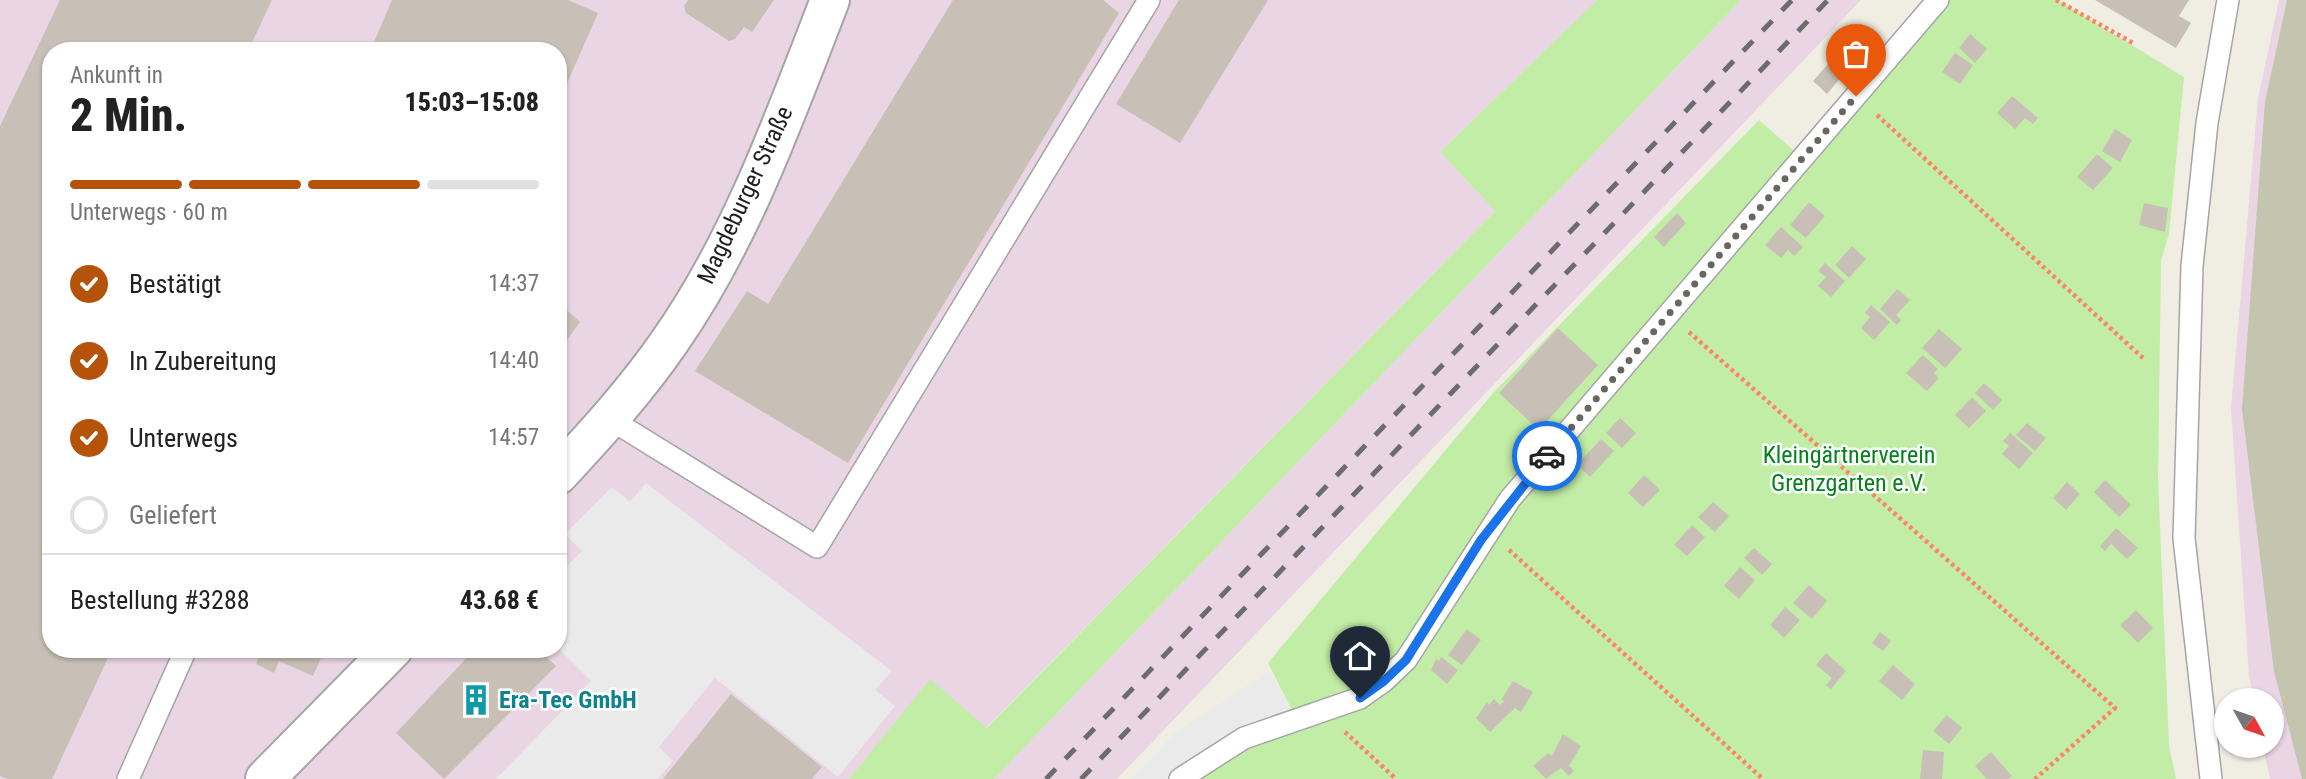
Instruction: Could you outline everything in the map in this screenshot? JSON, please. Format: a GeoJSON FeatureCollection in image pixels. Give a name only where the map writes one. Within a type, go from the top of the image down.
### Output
{"type":"FeatureCollection","features":[{"type":"Feature","properties":{"kind":"street","name":"Magdeburger Straße"},"geometry":{"type":"LineString","coordinates":[[567,465],[610,419],[671,340],[726,247],[785,114],[830,0]]}},
{"type":"Feature","properties":{"kind":"street"},"geometry":{"type":"LineString","coordinates":[[265,779],[384,658]]}},
{"type":"Feature","properties":{"kind":"lane"},"geometry":{"type":"LineString","coordinates":[[610,419],[817,547],[1149,0]]}},
{"type":"Feature","properties":{"kind":"lane"},"geometry":{"type":"LineString","coordinates":[[1180,779],[1244,738],[1295,718],[1324,713],[1360,698],[1384,681],[1406,660],[1510,499],[1938,0]]}},
{"type":"Feature","properties":{"kind":"lane"},"geometry":{"type":"LineString","coordinates":[[2211,779],[2183,538],[2192,267],[2207,123],[2228,0]]}},
{"type":"Feature","properties":{"kind":"lane"},"geometry":{"type":"LineString","coordinates":[[128,779],[182,658]]}},
{"type":"Feature","properties":{"kind":"path"},"geometry":{"type":"LineString","coordinates":[[2056,0],[2133,43]]}},
{"type":"Feature","properties":{"kind":"path"},"geometry":{"type":"LineString","coordinates":[[1856,96],[2143,358]]}},
{"type":"Feature","properties":{"kind":"path"},"geometry":{"type":"LineString","coordinates":[[1667,313],[2115,708],[2035,779]]}},
{"type":"Feature","properties":{"kind":"path"},"geometry":{"type":"LineString","coordinates":[[1488,531],[1763,779]]}},
{"type":"Feature","properties":{"kind":"path"},"geometry":{"type":"LineString","coordinates":[[1324,713],[1396,779]]}},
{"type":"Feature","properties":{"kind":"shaded area"},"geometry":{"type":"Polygon","coordinates":[[[0,0],[1597,0],[1440,152],[1495,211],[986,728],[930,680],[849,779],[0,779],[0,0]]]}},
{"type":"Feature","properties":{"kind":"shaded area"},"geometry":{"type":"Polygon","coordinates":[[[1741,0],[1861,0],[1117,779],[994,779],[1741,0]]]}},
{"type":"Feature","properties":{"kind":"shaded area"},"geometry":{"type":"Polygon","coordinates":[[[2279,0],[2306,0],[2306,779],[2270,779],[2266,758],[2284,758],[2284,688],[2252,688],[2249,676],[2231,408],[2258,99],[2279,0]]]}},
{"type":"Feature","properties":{"kind":"shaded area"},"geometry":{"type":"Polygon","coordinates":[[[2287,0],[2306,0],[2306,779],[2302,779],[2284,710],[2284,688],[2278,688],[2274,671],[2242,409],[2265,102],[2287,0]]]}},
{"type":"Feature","properties":{"kind":"shaded area"},"geometry":{"type":"Polygon","coordinates":[[[646,483],[892,671],[875,690],[895,706],[838,777],[715,678],[659,747],[673,761],[658,779],[496,779],[591,681],[567,657],[567,566],[582,551],[567,536],[567,532],[612,487],[630,502],[646,483]]]}},
{"type":"Feature","properties":{"kind":"shaded area"},"geometry":{"type":"Polygon","coordinates":[[[1270,671],[1291,709],[1219,740],[1165,779],[1132,779],[1174,734],[1270,671]]]}},
{"type":"Feature","properties":{"kind":"green space"},"geometry":{"type":"Polygon","coordinates":[[[1597,0],[1741,0],[994,779],[849,779],[930,679],[987,728],[1495,211],[1440,152],[1597,0]]]}},
{"type":"Feature","properties":{"kind":"green space","name":"Kleingärtnerverein Grenzgarten e.V."},"geometry":{"type":"Polygon","coordinates":[[[1949,0],[2058,0],[2184,77],[2169,234],[2161,261],[2158,478],[2169,745],[2176,779],[1194,779],[1292,710],[1268,663],[1494,392],[1759,120],[1808,163],[1949,0]]]}},
{"type":"Feature","properties":{"kind":"building"},"geometry":{"type":"Polygon","coordinates":[[[60,0],[272,0],[252,42],[42,42],[42,658],[108,658],[52,779],[8,779],[0,776],[0,126],[60,0]]]}},
{"type":"Feature","properties":{"kind":"building"},"geometry":{"type":"Polygon","coordinates":[[[392,0],[568,0],[598,13],[567,84],[567,42],[374,42],[392,0]]]}},
{"type":"Feature","properties":{"kind":"building"},"geometry":{"type":"Polygon","coordinates":[[[688,0],[774,0],[752,32],[744,27],[735,39],[729,41],[686,13],[684,6],[688,0]]]}},
{"type":"Feature","properties":{"kind":"building"},"geometry":{"type":"Polygon","coordinates":[[[953,0],[1103,0],[1119,13],[848,463],[695,371],[747,291],[768,304],[953,0]]]}},
{"type":"Feature","properties":{"kind":"building"},"geometry":{"type":"Polygon","coordinates":[[[1179,0],[1268,0],[1180,143],[1116,104],[1179,0]]]}},
{"type":"Feature","properties":{"kind":"building"},"geometry":{"type":"Polygon","coordinates":[[[2095,0],[2189,0],[2179,16],[2191,23],[2176,48],[2095,0]]]}},
{"type":"Feature","properties":{"kind":"building"},"geometry":{"type":"Polygon","coordinates":[[[1970,34],[1987,49],[1975,63],[1959,48],[1970,34]]]}},
{"type":"Feature","properties":{"kind":"building"},"geometry":{"type":"Polygon","coordinates":[[[1955,53],[1973,65],[1960,84],[1942,72],[1955,53]]]}},
{"type":"Feature","properties":{"kind":"building"},"geometry":{"type":"Polygon","coordinates":[[[1828,64],[1842,76],[1827,94],[1813,81],[1828,64]]]}},
{"type":"Feature","properties":{"kind":"building"},"geometry":{"type":"Polygon","coordinates":[[[2012,96],[2038,118],[2033,124],[2025,118],[2015,129],[1997,113],[2012,96]]]}},
{"type":"Feature","properties":{"kind":"building"},"geometry":{"type":"Polygon","coordinates":[[[2115,129],[2132,140],[2120,162],[2102,151],[2115,129]]]}},
{"type":"Feature","properties":{"kind":"building"},"geometry":{"type":"Polygon","coordinates":[[[2097,154],[2113,168],[2093,190],[2077,177],[2097,154]]]}},
{"type":"Feature","properties":{"kind":"building"},"geometry":{"type":"Polygon","coordinates":[[[1809,202],[1825,216],[1806,238],[1790,225],[1809,202]]]}},
{"type":"Feature","properties":{"kind":"building"},"geometry":{"type":"Polygon","coordinates":[[[2144,203],[2168,208],[2165,232],[2139,225],[2144,203]]]}},
{"type":"Feature","properties":{"kind":"building"},"geometry":{"type":"Polygon","coordinates":[[[1677,213],[1686,223],[1664,247],[1654,237],[1677,213]]]}},
{"type":"Feature","properties":{"kind":"building"},"geometry":{"type":"Polygon","coordinates":[[[1781,227],[1803,247],[1794,256],[1788,250],[1781,258],[1765,245],[1781,227]]]}},
{"type":"Feature","properties":{"kind":"building"},"geometry":{"type":"Polygon","coordinates":[[[1852,246],[1866,259],[1849,278],[1835,265],[1852,246]]]}},
{"type":"Feature","properties":{"kind":"building"},"geometry":{"type":"Polygon","coordinates":[[[1825,263],[1845,281],[1831,297],[1818,286],[1826,277],[1818,271],[1825,263]]]}},
{"type":"Feature","properties":{"kind":"building"},"geometry":{"type":"Polygon","coordinates":[[[1897,289],[1910,300],[1896,315],[1901,320],[1897,325],[1880,309],[1897,289]]]}},
{"type":"Feature","properties":{"kind":"building"},"geometry":{"type":"Polygon","coordinates":[[[1871,305],[1890,322],[1874,340],[1861,328],[1870,317],[1865,313],[1871,305]]]}},
{"type":"Feature","properties":{"kind":"building"},"geometry":{"type":"Polygon","coordinates":[[[567,310],[580,322],[567,340],[567,310]]]}},
{"type":"Feature","properties":{"kind":"building"},"geometry":{"type":"Polygon","coordinates":[[[1558,328],[1598,365],[1539,430],[1499,393],[1558,328]]]}},
{"type":"Feature","properties":{"kind":"building"},"geometry":{"type":"Polygon","coordinates":[[[1939,329],[1962,349],[1945,368],[1922,348],[1939,329]]]}},
{"type":"Feature","properties":{"kind":"building"},"geometry":{"type":"Polygon","coordinates":[[[1923,355],[1938,369],[1934,373],[1939,378],[1927,391],[1906,373],[1923,355]]]}},
{"type":"Feature","properties":{"kind":"building"},"geometry":{"type":"Polygon","coordinates":[[[1984,383],[2002,400],[1993,410],[1975,393],[1984,383]]]}},
{"type":"Feature","properties":{"kind":"building"},"geometry":{"type":"Polygon","coordinates":[[[1972,397],[1986,411],[1969,428],[1955,415],[1972,397]]]}},
{"type":"Feature","properties":{"kind":"building"},"geometry":{"type":"Polygon","coordinates":[[[1620,418],[1636,433],[1622,448],[1606,433],[1620,418]]]}},
{"type":"Feature","properties":{"kind":"building"},"geometry":{"type":"Polygon","coordinates":[[[2027,423],[2046,438],[2035,451],[2016,435],[2027,423]]]}},
{"type":"Feature","properties":{"kind":"building"},"geometry":{"type":"Polygon","coordinates":[[[2010,433],[2033,453],[2019,469],[2002,454],[2009,446],[2003,441],[2010,433]]]}},
{"type":"Feature","properties":{"kind":"building"},"geometry":{"type":"Polygon","coordinates":[[[1601,439],[1614,451],[1590,477],[1577,465],[1601,439]]]}},
{"type":"Feature","properties":{"kind":"building"},"geometry":{"type":"Polygon","coordinates":[[[1644,475],[1660,490],[1643,507],[1628,493],[1644,475]]]}},
{"type":"Feature","properties":{"kind":"building"},"geometry":{"type":"Polygon","coordinates":[[[2105,480],[2131,505],[2119,517],[2094,492],[2105,480]]]}},
{"type":"Feature","properties":{"kind":"building"},"geometry":{"type":"Polygon","coordinates":[[[2067,482],[2080,494],[2066,510],[2053,498],[2067,482]]]}},
{"type":"Feature","properties":{"kind":"building"},"geometry":{"type":"Polygon","coordinates":[[[1713,502],[1729,516],[1715,532],[1698,517],[1713,502]]]}},
{"type":"Feature","properties":{"kind":"building"},"geometry":{"type":"Polygon","coordinates":[[[1692,525],[1705,537],[1687,556],[1674,545],[1692,525]]]}},
{"type":"Feature","properties":{"kind":"building"},"geometry":{"type":"Polygon","coordinates":[[[2116,528],[2138,548],[2127,559],[2111,544],[2105,551],[2100,546],[2116,528]]]}},
{"type":"Feature","properties":{"kind":"building"},"geometry":{"type":"Polygon","coordinates":[[[1754,548],[1772,564],[1762,575],[1744,558],[1754,548]]]}},
{"type":"Feature","properties":{"kind":"building"},"geometry":{"type":"Polygon","coordinates":[[[1740,567],[1755,580],[1739,599],[1724,586],[1740,567]]]}},
{"type":"Feature","properties":{"kind":"building"},"geometry":{"type":"Polygon","coordinates":[[[1809,585],[1827,601],[1812,619],[1793,603],[1809,585]]]}},
{"type":"Feature","properties":{"kind":"building"},"geometry":{"type":"Polygon","coordinates":[[[1785,607],[1800,620],[1784,638],[1770,625],[1785,607]]]}},
{"type":"Feature","properties":{"kind":"building"},"geometry":{"type":"Polygon","coordinates":[[[2136,610],[2153,628],[2138,643],[2120,625],[2136,610]]]}},
{"type":"Feature","properties":{"kind":"building"},"geometry":{"type":"Polygon","coordinates":[[[1467,629],[1481,640],[1462,665],[1448,655],[1467,629]]]}},
{"type":"Feature","properties":{"kind":"building"},"geometry":{"type":"Polygon","coordinates":[[[1880,632],[1891,641],[1883,651],[1872,643],[1880,632]]]}},
{"type":"Feature","properties":{"kind":"building"},"geometry":{"type":"Polygon","coordinates":[[[1826,653],[1846,671],[1831,689],[1826,685],[1832,678],[1816,665],[1826,653]]]}},
{"type":"Feature","properties":{"kind":"building"},"geometry":{"type":"Polygon","coordinates":[[[1441,657],[1458,670],[1447,684],[1431,670],[1436,659],[1439,661],[1441,657]]]}},
{"type":"Feature","properties":{"kind":"building"},"geometry":{"type":"Polygon","coordinates":[[[258,658],[321,658],[313,676],[279,661],[274,673],[256,664],[258,658]]]}},
{"type":"Feature","properties":{"kind":"building","name":"Era-Tec GmbH"},"geometry":{"type":"Polygon","coordinates":[[[467,658],[548,658],[556,666],[444,779],[396,733],[467,658]]]}},
{"type":"Feature","properties":{"kind":"building"},"geometry":{"type":"Polygon","coordinates":[[[1893,665],[1915,684],[1902,700],[1879,681],[1893,665]]]}},
{"type":"Feature","properties":{"kind":"building"},"geometry":{"type":"Polygon","coordinates":[[[1513,681],[1533,692],[1521,712],[1515,708],[1490,732],[1476,718],[1487,702],[1489,705],[1494,699],[1500,705],[1504,701],[1501,700],[1513,681]]]}},
{"type":"Feature","properties":{"kind":"building"},"geometry":{"type":"Polygon","coordinates":[[[731,694],[822,767],[812,779],[663,779],[731,694]]]}},
{"type":"Feature","properties":{"kind":"building"},"geometry":{"type":"Polygon","coordinates":[[[1947,715],[1962,728],[1949,744],[1933,731],[1947,715]]]}},
{"type":"Feature","properties":{"kind":"building"},"geometry":{"type":"Polygon","coordinates":[[[1563,734],[1581,746],[1569,766],[1574,771],[1569,776],[1561,768],[1546,779],[1533,766],[1548,753],[1552,756],[1563,734]]]}},
{"type":"Feature","properties":{"kind":"building"},"geometry":{"type":"Polygon","coordinates":[[[1923,750],[1944,752],[1942,779],[1920,779],[1923,750]]]}},
{"type":"Feature","properties":{"kind":"building"},"geometry":{"type":"Polygon","coordinates":[[[1991,752],[2012,776],[2008,779],[1987,779],[1975,766],[1991,752]]]}},
{"type":"Feature","properties":{"kind":"railway"},"geometry":{"type":"LineString","coordinates":[[1046,779],[1792,0]]}},
{"type":"Feature","properties":{"kind":"railway"},"geometry":{"type":"LineString","coordinates":[[1081,779],[1828,0]]}},
{"type":"Feature","properties":{"kind":"way so far"},"geometry":{"type":"LineString","coordinates":[[1547,456],[1856,96]]}},
{"type":"Feature","properties":{"kind":"place","name":"Era-Tec GmbH"},"geometry":{"type":"Point","coordinates":[476,700]}},
{"type":"Feature","properties":{"kind":"route"},"geometry":{"type":"LineString","coordinates":[[1360,698],[1384,681],[1406,660],[1481,540],[1510,499],[1547,456]]}}]}
